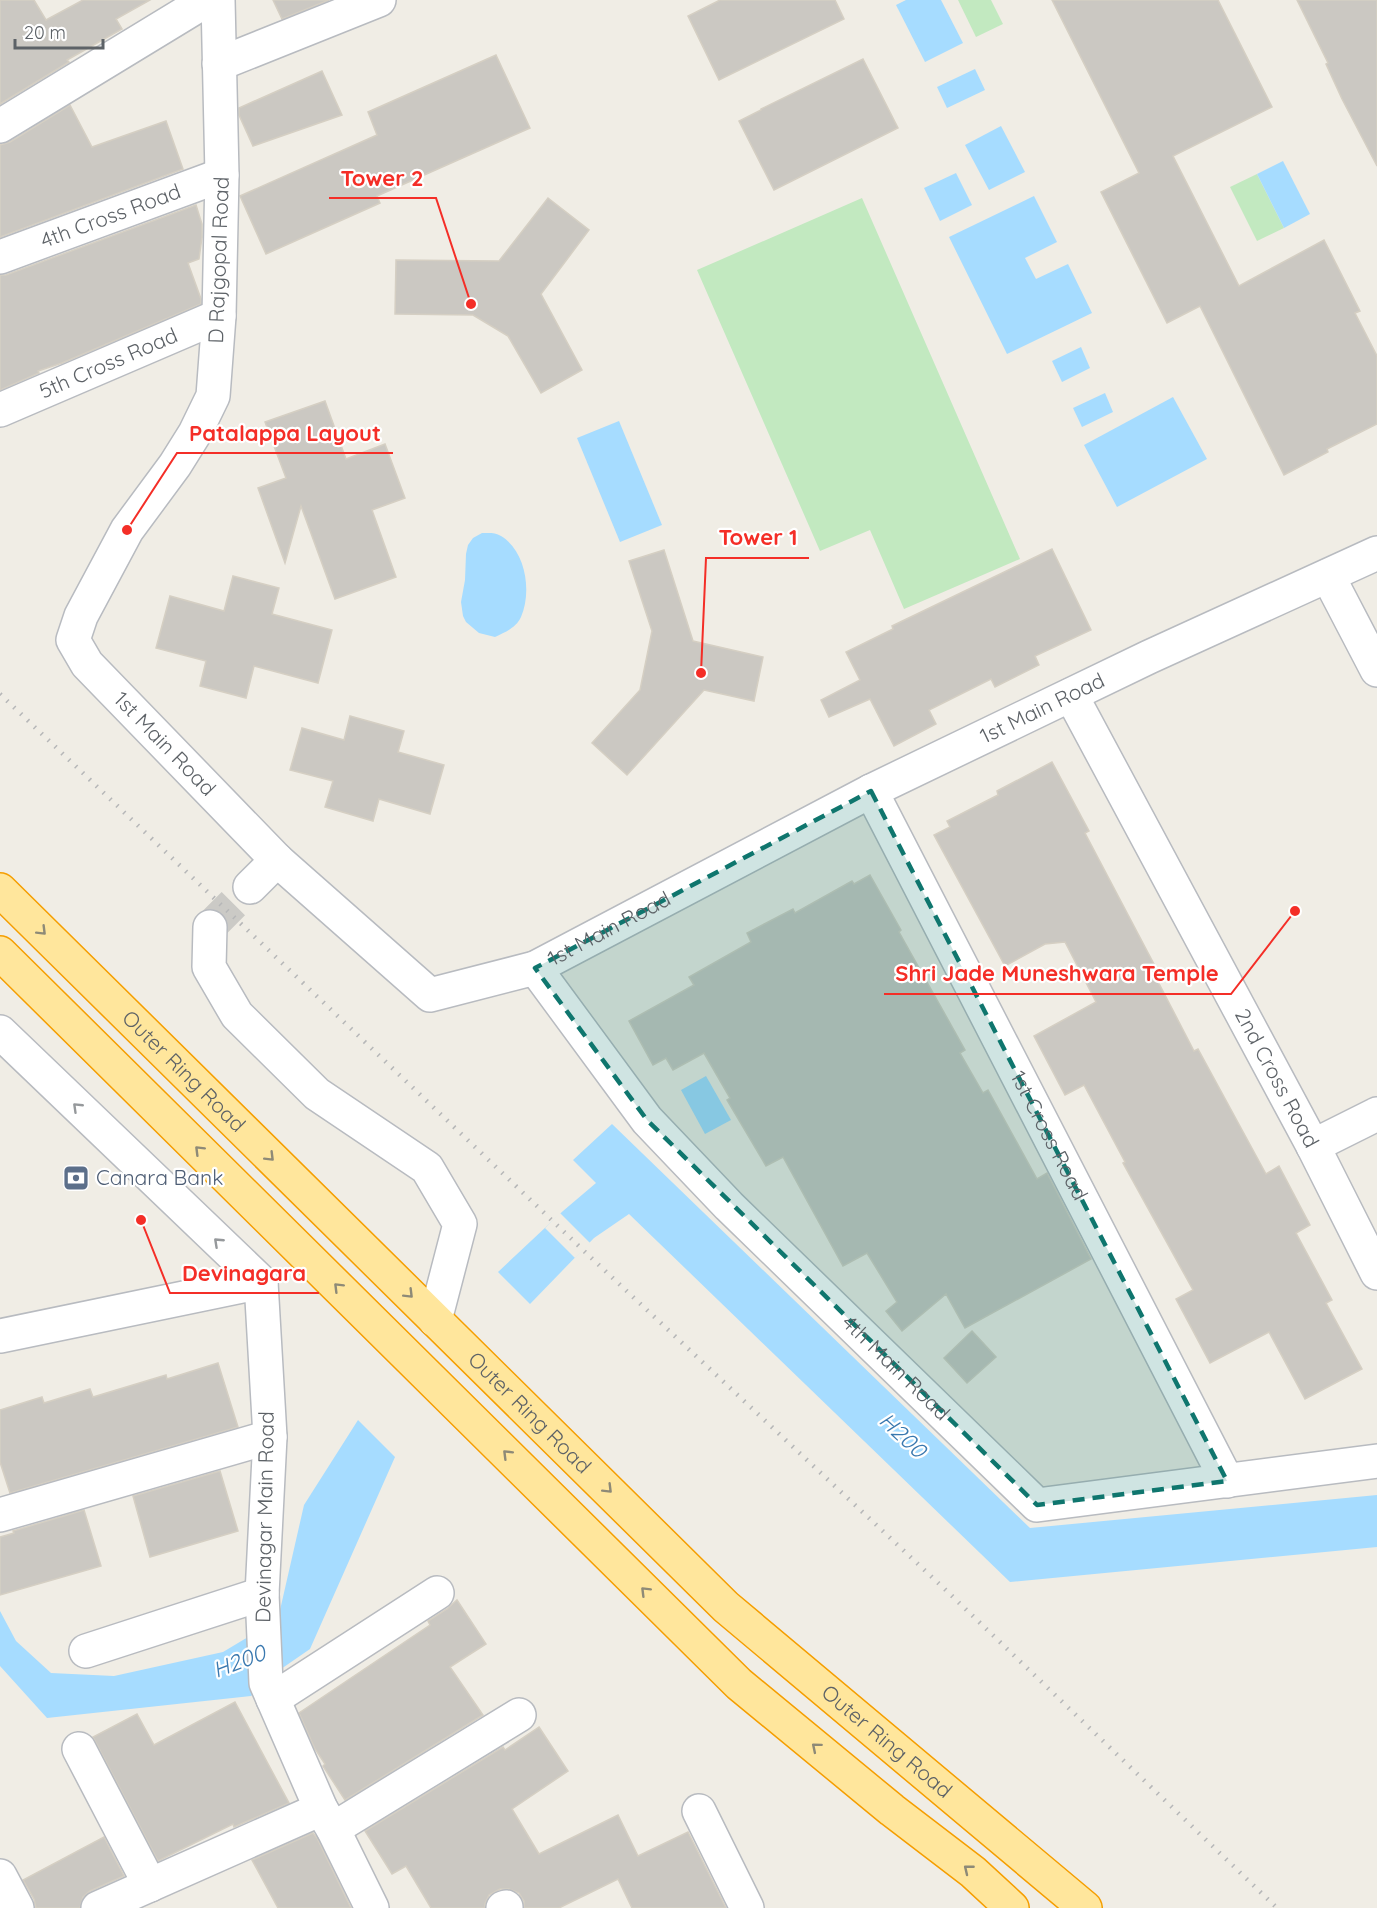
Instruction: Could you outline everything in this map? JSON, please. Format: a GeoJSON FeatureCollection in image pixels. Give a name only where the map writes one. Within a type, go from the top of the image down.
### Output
{"type":"FeatureCollection","features":[{"type":"Feature","properties":{"kind":"highway","name":"Outer Ring Road"},"geometry":{"type":"LineString","coordinates":[[0,890],[726,1607],[1085,1908]]}},
{"type":"Feature","properties":{"kind":"highway"},"geometry":{"type":"LineString","coordinates":[[0,953],[739,1684],[892,1810],[973,1872],[1012,1908]]}},
{"type":"Feature","properties":{"kind":"street"},"geometry":{"type":"LineString","coordinates":[[0,126],[207,0]]}},
{"type":"Feature","properties":{"kind":"street","name":"D Rajgopal Road"},"geometry":{"type":"LineString","coordinates":[[148,502],[195,433],[213,396],[219,316],[222,175],[218,0]]}},
{"type":"Feature","properties":{"kind":"street"},"geometry":{"type":"LineString","coordinates":[[219,64],[379,0]]}},
{"type":"Feature","properties":{"kind":"street","name":"4th Cross Road"},"geometry":{"type":"LineString","coordinates":[[0,257],[222,175]]}},
{"type":"Feature","properties":{"kind":"street","name":"5th Cross Road"},"geometry":{"type":"LineString","coordinates":[[0,410],[219,316]]}},
{"type":"Feature","properties":{"kind":"street","name":"1st Main Road"},"geometry":{"type":"LineString","coordinates":[[148,502],[127,530],[81,616],[73,640],[87,664],[278,860],[430,994],[536,968],[871,791],[1149,657],[1377,553]]}},
{"type":"Feature","properties":{"kind":"street"},"geometry":{"type":"LineString","coordinates":[[1328,576],[1377,670]]}},
{"type":"Feature","properties":{"kind":"street","name":"2nd Cross Road"},"geometry":{"type":"LineString","coordinates":[[1071,694],[1313,1146],[1377,1273]]}},
{"type":"Feature","properties":{"kind":"street","name":"1st Cross Road"},"geometry":{"type":"LineString","coordinates":[[871,791],[1227,1481]]}},
{"type":"Feature","properties":{"kind":"street"},"geometry":{"type":"LineString","coordinates":[[250,887],[278,860]]}},
{"type":"Feature","properties":{"kind":"street"},"geometry":{"type":"LineString","coordinates":[[210,927],[209,967],[237,1015],[318,1094],[427,1168],[460,1224],[435,1320]]}},
{"type":"Feature","properties":{"kind":"street","name":"4th Main Road"},"geometry":{"type":"LineString","coordinates":[[536,968],[647,1120],[729,1206],[1036,1505],[1377,1461]]}},
{"type":"Feature","properties":{"kind":"street"},"geometry":{"type":"LineString","coordinates":[[0,1032],[261,1282]]}},
{"type":"Feature","properties":{"kind":"street"},"geometry":{"type":"LineString","coordinates":[[1313,1146],[1377,1114]]}},
{"type":"Feature","properties":{"kind":"street"},"geometry":{"type":"LineString","coordinates":[[0,1336],[261,1282]]}},
{"type":"Feature","properties":{"kind":"street","name":"Devinagar Main Road"},"geometry":{"type":"LineString","coordinates":[[261,1282],[270,1437],[262,1606],[269,1691],[327,1819],[372,1908]]}},
{"type":"Feature","properties":{"kind":"street"},"geometry":{"type":"LineString","coordinates":[[0,1515],[270,1437]]}},
{"type":"Feature","properties":{"kind":"street"},"geometry":{"type":"LineString","coordinates":[[269,1691],[437,1593]]}},
{"type":"Feature","properties":{"kind":"street"},"geometry":{"type":"LineString","coordinates":[[87,1651],[262,1606]]}},
{"type":"Feature","properties":{"kind":"street"},"geometry":{"type":"LineString","coordinates":[[98,1908],[150,1885],[327,1819],[519,1715]]}},
{"type":"Feature","properties":{"kind":"street"},"geometry":{"type":"LineString","coordinates":[[79,1749],[150,1885]]}},
{"type":"Feature","properties":{"kind":"street"},"geometry":{"type":"LineString","coordinates":[[699,1811],[747,1908]]}},
{"type":"Feature","properties":{"kind":"street"},"geometry":{"type":"LineString","coordinates":[[0,1876],[17,1908]]}},
{"type":"Feature","properties":{"kind":"highlighted area"},"geometry":{"type":"Polygon","coordinates":[[[871,791],[1227,1481],[1037,1505],[647,1120],[535,968],[871,791]]]}},
{"type":"Feature","properties":{"kind":"green space"},"geometry":{"type":"Polygon","coordinates":[[[958,0],[991,0],[1003,24],[976,37],[958,0]]]}},
{"type":"Feature","properties":{"kind":"green space"},"geometry":{"type":"Polygon","coordinates":[[[1257,174],[1284,228],[1257,241],[1230,187],[1257,174]]]}},
{"type":"Feature","properties":{"kind":"green space"},"geometry":{"type":"Polygon","coordinates":[[[862,198],[1020,559],[904,609],[870,530],[820,551],[697,270],[862,198]]]}},
{"type":"Feature","properties":{"kind":"water"},"geometry":{"type":"Polygon","coordinates":[[[906,0],[941,0],[963,43],[925,62],[896,5],[906,0]]]}},
{"type":"Feature","properties":{"kind":"water"},"geometry":{"type":"Polygon","coordinates":[[[975,69],[985,90],[947,108],[937,87],[975,69]]]}},
{"type":"Feature","properties":{"kind":"water"},"geometry":{"type":"Polygon","coordinates":[[[1001,126],[1025,172],[989,190],[965,145],[1001,126]]]}},
{"type":"Feature","properties":{"kind":"water"},"geometry":{"type":"Polygon","coordinates":[[[1283,161],[1310,214],[1284,228],[1257,174],[1283,161]]]}},
{"type":"Feature","properties":{"kind":"water"},"geometry":{"type":"Polygon","coordinates":[[[956,173],[972,205],[940,221],[924,188],[956,173]]]}},
{"type":"Feature","properties":{"kind":"water"},"geometry":{"type":"Polygon","coordinates":[[[1034,196],[1057,242],[1025,258],[1036,279],[1068,264],[1092,313],[1007,354],[949,237],[1034,196]]]}},
{"type":"Feature","properties":{"kind":"water"},"geometry":{"type":"Polygon","coordinates":[[[1081,347],[1090,368],[1062,382],[1052,361],[1081,347]]]}},
{"type":"Feature","properties":{"kind":"water"},"geometry":{"type":"Polygon","coordinates":[[[1105,393],[1113,412],[1082,427],[1073,408],[1105,393]]]}},
{"type":"Feature","properties":{"kind":"water"},"geometry":{"type":"Polygon","coordinates":[[[1173,397],[1207,459],[1117,507],[1084,445],[1173,397]]]}},
{"type":"Feature","properties":{"kind":"water"},"geometry":{"type":"Polygon","coordinates":[[[619,421],[662,525],[620,542],[577,438],[619,421]]]}},
{"type":"Feature","properties":{"kind":"water"},"geometry":{"type":"Polygon","coordinates":[[[482,533],[501,536],[516,551],[526,584],[524,607],[519,621],[495,637],[479,633],[466,622],[461,602],[468,545],[473,538],[482,533]]]}},
{"type":"Feature","properties":{"kind":"water"},"geometry":{"type":"Polygon","coordinates":[[[706,1076],[731,1120],[705,1134],[681,1090],[706,1076]]]}},
{"type":"Feature","properties":{"kind":"water","name":"H200"},"geometry":{"type":"Polygon","coordinates":[[[612,1124],[1030,1528],[1377,1495],[1377,1547],[1010,1582],[629,1214],[594,1238],[530,1304],[498,1272],[596,1183],[573,1160],[612,1124]]]}},
{"type":"Feature","properties":{"kind":"water","name":"H200"},"geometry":{"type":"Polygon","coordinates":[[[358,1420],[395,1457],[310,1649],[281,1669],[251,1696],[47,1718],[0,1666],[0,1611],[16,1641],[51,1673],[114,1676],[223,1652],[278,1619],[304,1505],[358,1420]]]}},
{"type":"Feature","properties":{"kind":"pier"},"geometry":{"type":"Polygon","coordinates":[[[560,1213],[590,1243],[575,1258],[545,1228],[560,1213]]]}},
{"type":"Feature","properties":{"kind":"building"},"geometry":{"type":"Polygon","coordinates":[[[0,0],[34,0],[46,20],[83,0],[150,0],[116,19],[122,29],[67,60],[69,62],[0,104],[0,0]]]}},
{"type":"Feature","properties":{"kind":"building"},"geometry":{"type":"Polygon","coordinates":[[[273,0],[329,0],[282,19],[273,0]]]}},
{"type":"Feature","properties":{"kind":"building"},"geometry":{"type":"Polygon","coordinates":[[[720,0],[835,0],[844,19],[719,80],[688,16],[720,0]]]}},
{"type":"Feature","properties":{"kind":"building"},"geometry":{"type":"Polygon","coordinates":[[[1052,0],[1218,0],[1272,107],[1173,156],[1239,286],[1324,240],[1360,311],[1355,313],[1377,356],[1377,424],[1327,449],[1328,452],[1284,475],[1200,306],[1167,323],[1101,192],[1139,173],[1052,0]]]}},
{"type":"Feature","properties":{"kind":"building"},"geometry":{"type":"Polygon","coordinates":[[[1297,0],[1377,0],[1377,166],[1342,99],[1326,64],[1328,63],[1297,0]]]}},
{"type":"Feature","properties":{"kind":"building"},"geometry":{"type":"Polygon","coordinates":[[[496,55],[530,128],[377,196],[380,203],[266,254],[240,196],[377,135],[368,112],[496,55]]]}},
{"type":"Feature","properties":{"kind":"building"},"geometry":{"type":"Polygon","coordinates":[[[863,59],[898,128],[774,190],[739,121],[863,59]]]}},
{"type":"Feature","properties":{"kind":"building"},"geometry":{"type":"Polygon","coordinates":[[[322,71],[342,115],[253,146],[239,115],[239,108],[322,71]]]}},
{"type":"Feature","properties":{"kind":"building"},"geometry":{"type":"Polygon","coordinates":[[[70,105],[92,147],[166,121],[183,169],[0,237],[0,145],[10,142],[70,105]]]}},
{"type":"Feature","properties":{"kind":"building"},"geometry":{"type":"Polygon","coordinates":[[[548,198],[589,230],[541,294],[582,370],[541,393],[508,336],[473,315],[395,314],[396,260],[499,261],[548,198]]]}},
{"type":"Feature","properties":{"kind":"building"},"geometry":{"type":"Polygon","coordinates":[[[196,205],[202,224],[199,259],[188,263],[201,304],[38,371],[39,373],[0,390],[0,275],[6,275],[196,205]]]}},
{"type":"Feature","properties":{"kind":"building"},"geometry":{"type":"Polygon","coordinates":[[[325,401],[346,459],[385,444],[405,498],[372,510],[396,577],[335,599],[301,506],[285,563],[258,488],[286,478],[265,422],[325,401]]]}},
{"type":"Feature","properties":{"kind":"building"},"geometry":{"type":"Polygon","coordinates":[[[1052,549],[1091,630],[1035,656],[1039,665],[995,687],[991,679],[929,710],[936,724],[894,746],[870,699],[829,717],[821,700],[860,680],[846,652],[893,629],[892,626],[1052,549]]]}},
{"type":"Feature","properties":{"kind":"building"},"geometry":{"type":"Polygon","coordinates":[[[664,550],[693,641],[763,657],[754,701],[704,690],[627,775],[592,743],[640,690],[652,631],[629,561],[664,550]]]}},
{"type":"Feature","properties":{"kind":"building"},"geometry":{"type":"Polygon","coordinates":[[[233,576],[279,588],[272,614],[332,630],[318,683],[254,666],[246,698],[200,686],[206,661],[156,648],[170,596],[224,611],[233,576]]]}},
{"type":"Feature","properties":{"kind":"building"},"geometry":{"type":"Polygon","coordinates":[[[350,716],[404,731],[398,752],[444,765],[430,814],[379,799],[373,821],[325,807],[333,781],[290,770],[302,728],[344,740],[350,716]]]}},
{"type":"Feature","properties":{"kind":"building"},"geometry":{"type":"Polygon","coordinates":[[[1052,762],[1089,831],[1085,833],[1156,968],[1152,970],[1194,1051],[1198,1049],[1266,1174],[1279,1166],[1310,1225],[1296,1233],[1332,1300],[1326,1303],[1362,1369],[1305,1399],[1269,1332],[1210,1363],[1176,1299],[1193,1290],[1123,1163],[1125,1162],[1084,1085],[1065,1095],[1034,1036],[1096,1002],[1065,942],[1045,944],[1005,966],[934,835],[950,827],[947,821],[998,795],[997,791],[1052,762]]]}},
{"type":"Feature","properties":{"kind":"building"},"geometry":{"type":"Polygon","coordinates":[[[870,875],[965,1050],[960,1053],[983,1093],[988,1090],[1037,1179],[1047,1173],[1091,1259],[965,1328],[946,1294],[902,1331],[886,1311],[897,1302],[867,1253],[843,1266],[783,1157],[766,1166],[727,1100],[730,1098],[704,1053],[673,1070],[666,1058],[653,1065],[629,1021],[694,985],[689,977],[751,942],[747,933],[793,909],[795,913],[852,881],[854,884],[870,875]]]}},
{"type":"Feature","properties":{"kind":"building"},"geometry":{"type":"Polygon","coordinates":[[[972,1331],[996,1357],[967,1383],[944,1358],[972,1331]]]}},
{"type":"Feature","properties":{"kind":"building"},"geometry":{"type":"Polygon","coordinates":[[[218,1363],[238,1427],[10,1493],[0,1462],[0,1410],[42,1397],[44,1403],[90,1389],[93,1397],[166,1375],[167,1379],[218,1363]]]}},
{"type":"Feature","properties":{"kind":"building"},"geometry":{"type":"Polygon","coordinates":[[[220,1471],[238,1531],[150,1557],[133,1496],[220,1471]]]}},
{"type":"Feature","properties":{"kind":"building"},"geometry":{"type":"Polygon","coordinates":[[[84,1510],[101,1566],[0,1595],[0,1537],[84,1510]]]}},
{"type":"Feature","properties":{"kind":"building"},"geometry":{"type":"Polygon","coordinates":[[[457,1600],[486,1644],[450,1667],[483,1715],[345,1800],[323,1766],[325,1764],[315,1749],[299,1713],[430,1625],[428,1621],[457,1600]]]}},
{"type":"Feature","properties":{"kind":"building"},"geometry":{"type":"Polygon","coordinates":[[[235,1702],[289,1803],[234,1827],[233,1824],[158,1861],[93,1737],[137,1714],[154,1745],[235,1702]]]}},
{"type":"Feature","properties":{"kind":"building"},"geometry":{"type":"Polygon","coordinates":[[[539,1727],[568,1771],[512,1809],[539,1854],[618,1815],[638,1856],[688,1832],[726,1908],[632,1908],[618,1879],[559,1908],[524,1908],[524,1901],[519,1893],[509,1889],[500,1889],[489,1895],[485,1908],[431,1908],[406,1866],[392,1874],[365,1831],[503,1747],[505,1750],[539,1727]]]}},
{"type":"Feature","properties":{"kind":"building"},"geometry":{"type":"Polygon","coordinates":[[[313,1833],[351,1908],[278,1908],[252,1860],[313,1833]]]}},
{"type":"Feature","properties":{"kind":"building"},"geometry":{"type":"Polygon","coordinates":[[[104,1837],[124,1876],[90,1891],[83,1897],[80,1908],[36,1908],[34,1899],[23,1880],[104,1837]]]}},
{"type":"Feature","properties":{"kind":"tunnel"},"geometry":{"type":"LineString","coordinates":[[210,927],[250,887]]}},
{"type":"Feature","properties":{"kind":"railway"},"geometry":{"type":"LineString","coordinates":[[0,694],[583,1250],[952,1596],[1277,1908]]}},
{"type":"Feature","properties":{"kind":"place","name":"Tower 2"},"geometry":{"type":"Point","coordinates":[471,304]}},
{"type":"Feature","properties":{"kind":"place","name":"Patalappa Layout"},"geometry":{"type":"Point","coordinates":[127,530]}},
{"type":"Feature","properties":{"kind":"place","name":"Tower 1"},"geometry":{"type":"Point","coordinates":[701,673]}},
{"type":"Feature","properties":{"kind":"place","name":"Shri Jade Muneshwara Temple"},"geometry":{"type":"Point","coordinates":[1295,911]}},
{"type":"Feature","properties":{"kind":"place","name":"Canara Bank"},"geometry":{"type":"Point","coordinates":[76,1178]}},
{"type":"Feature","properties":{"kind":"place","name":"Devinagara"},"geometry":{"type":"Point","coordinates":[141,1220]}}]}
